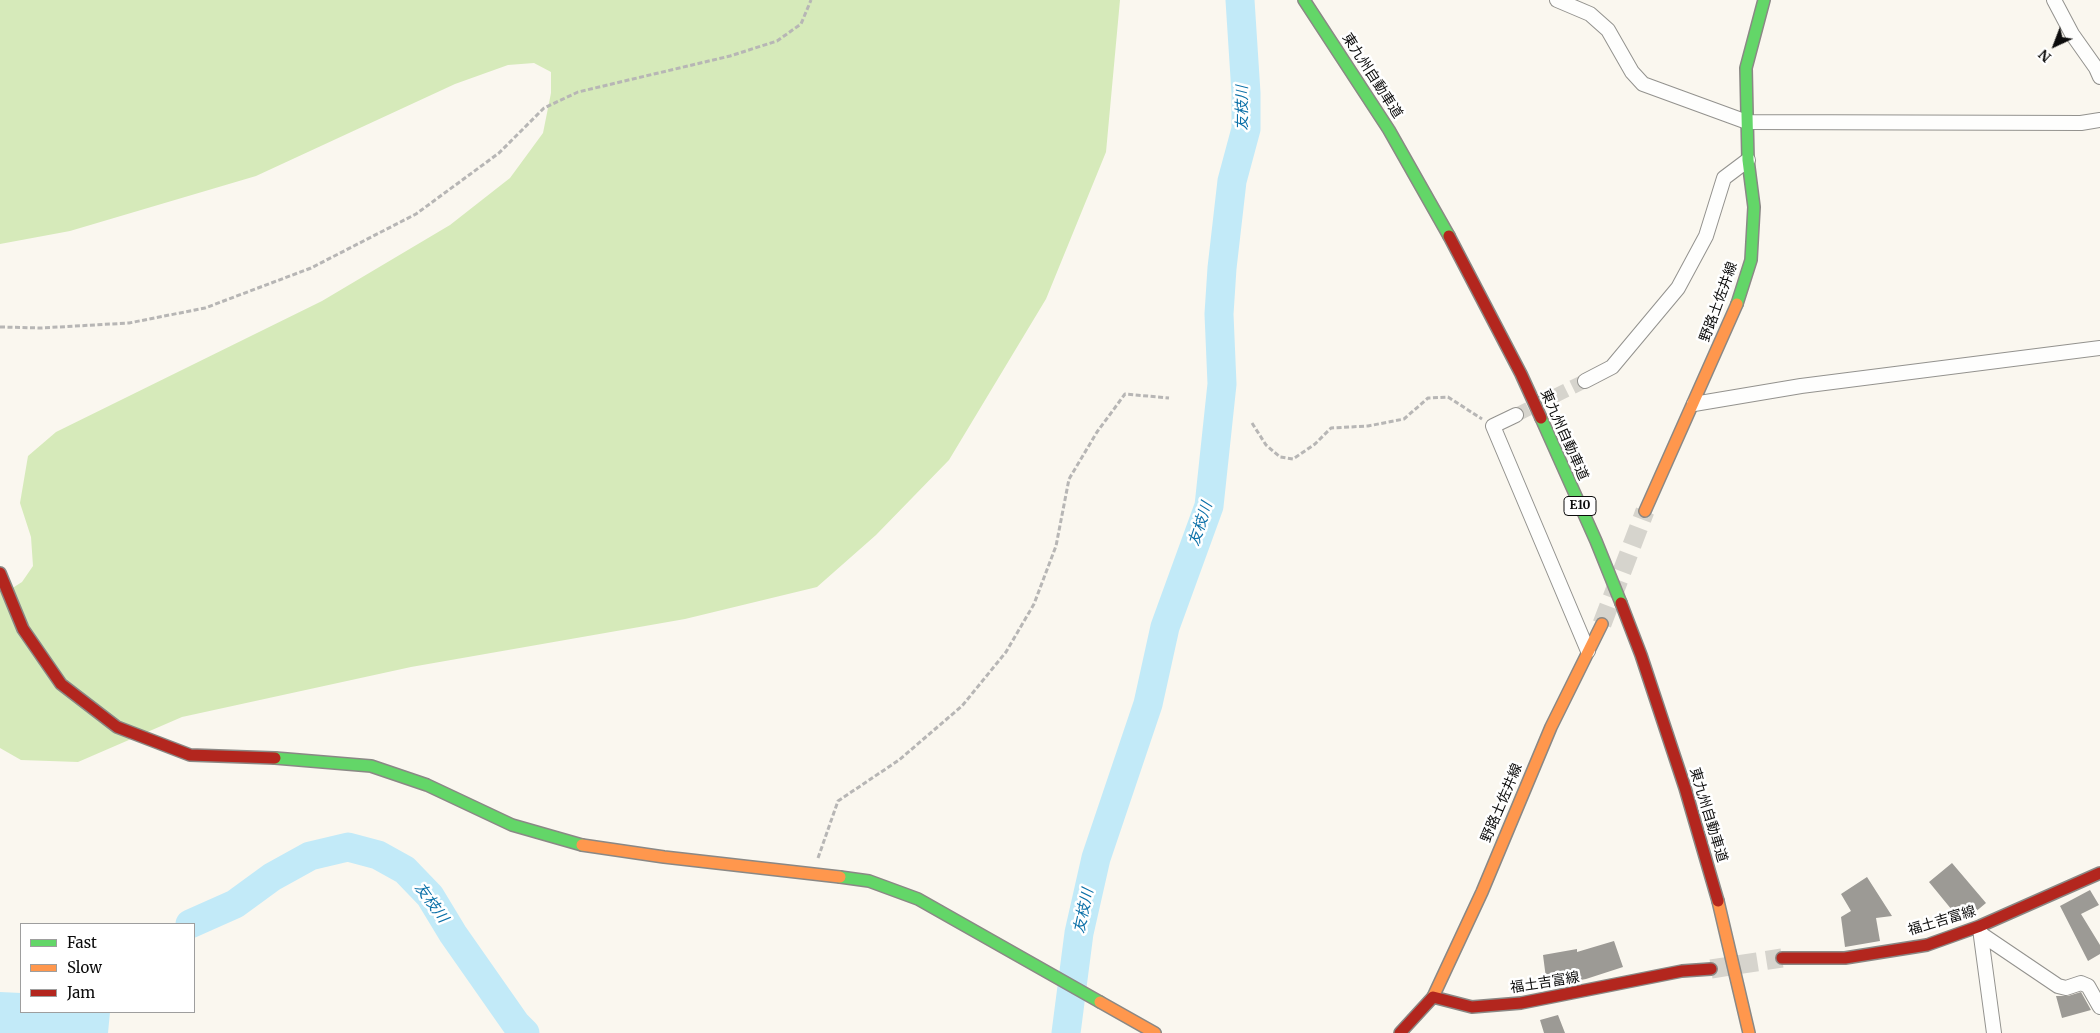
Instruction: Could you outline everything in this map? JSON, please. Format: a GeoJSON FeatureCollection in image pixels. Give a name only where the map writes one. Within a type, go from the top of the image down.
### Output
{"type":"FeatureCollection","features":[{"type":"Feature","properties":{"kind":"main road","name":"東九州自動車道"},"geometry":{"type":"LineString","coordinates":[[1304,0],[1389,130],[1458,252],[1521,374],[1596,541],[1640,655],[1685,788],[1719,905],[1749,1033]]}},
{"type":"Feature","properties":{"kind":"main road","name":"野路土佐井線"},"geometry":{"type":"LineString","coordinates":[[1645,511],[1740,297],[1751,260],[1754,208],[1748,160],[1746,68],[1764,0]]}},
{"type":"Feature","properties":{"kind":"main road"},"geometry":{"type":"LineString","coordinates":[[0,573],[23,629],[61,684],[117,727],[190,755],[303,760],[371,766],[427,785],[512,825],[569,843],[664,857],[813,873],[868,882],[918,899],[1155,1033]]}},
{"type":"Feature","properties":{"kind":"main road","name":"野路土佐井線"},"geometry":{"type":"LineString","coordinates":[[1433,997],[1467,927],[1547,736],[1602,624]]}},
{"type":"Feature","properties":{"kind":"main road","name":"福土吉富線"},"geometry":{"type":"LineString","coordinates":[[1782,958],[1845,958],[1927,944],[1980,930],[2100,873]]}},
{"type":"Feature","properties":{"kind":"main road","name":"福土吉富線"},"geometry":{"type":"LineString","coordinates":[[1433,997],[1472,1007],[1521,1003],[1682,971],[1711,969]]}},
{"type":"Feature","properties":{"kind":"main road"},"geometry":{"type":"LineString","coordinates":[[1400,1033],[1433,997]]}},
{"type":"Feature","properties":{"kind":"street"},"geometry":{"type":"LineString","coordinates":[[1556,0],[1590,14],[1608,30],[1632,72],[1644,84],[1747,122],[2081,123],[2100,120]]}},
{"type":"Feature","properties":{"kind":"street"},"geometry":{"type":"LineString","coordinates":[[2054,0],[2072,34],[2100,77]]}},
{"type":"Feature","properties":{"kind":"street"},"geometry":{"type":"LineString","coordinates":[[1586,381],[1612,367],[1678,288],[1706,236],[1724,178],[1748,160]]}},
{"type":"Feature","properties":{"kind":"street"},"geometry":{"type":"LineString","coordinates":[[1694,404],[1811,385],[2100,348]]}},
{"type":"Feature","properties":{"kind":"street"},"geometry":{"type":"LineString","coordinates":[[1516,415],[1493,426],[1588,651]]}},
{"type":"Feature","properties":{"kind":"street"},"geometry":{"type":"LineString","coordinates":[[1980,930],[2058,986],[2066,988],[2081,983],[2088,986],[2100,1007]]}},
{"type":"Feature","properties":{"kind":"street"},"geometry":{"type":"LineString","coordinates":[[1980,930],[1994,1033]]}},
{"type":"Feature","properties":{"kind":"path"},"geometry":{"type":"LineString","coordinates":[[0,327],[40,328],[128,323],[205,308],[311,268],[416,214],[499,153],[544,108],[578,92],[730,56],[777,41],[801,24],[810,0]]}},
{"type":"Feature","properties":{"kind":"path"},"geometry":{"type":"LineString","coordinates":[[813,873],[838,801],[899,760],[962,706],[1006,652],[1034,604],[1056,546],[1069,479],[1097,432],[1125,394],[1169,398]]}},
{"type":"Feature","properties":{"kind":"path"},"geometry":{"type":"LineString","coordinates":[[1252,423],[1266,445],[1280,456],[1293,459],[1315,444],[1331,428],[1368,426],[1404,419],[1428,398],[1448,397],[1493,426]]}},
{"type":"Feature","properties":{"kind":"green space"},"geometry":{"type":"Polygon","coordinates":[[[0,0],[1120,0],[1106,152],[1046,299],[949,460],[876,535],[817,587],[685,619],[411,667],[182,717],[78,762],[21,760],[0,748],[0,592],[3,594],[22,582],[33,566],[31,537],[20,503],[28,456],[56,432],[322,301],[450,225],[510,178],[543,133],[551,93],[551,72],[534,63],[508,65],[455,84],[256,176],[70,231],[0,244],[0,0]]]}},
{"type":"Feature","properties":{"kind":"water"},"geometry":{"type":"Polygon","coordinates":[[[0,992],[20,993],[20,1013],[110,1013],[108,1033],[0,1033],[0,992]]]}},
{"type":"Feature","properties":{"kind":"building"},"geometry":{"type":"Polygon","coordinates":[[[1952,863],[1986,903],[1968,918],[1961,921],[1929,882],[1952,863]]]}},
{"type":"Feature","properties":{"kind":"building"},"geometry":{"type":"Polygon","coordinates":[[[1867,877],[1892,916],[1876,918],[1880,941],[1845,947],[1841,917],[1851,911],[1841,894],[1867,877]]]}},
{"type":"Feature","properties":{"kind":"building"},"geometry":{"type":"Polygon","coordinates":[[[2090,890],[2099,905],[2081,914],[2100,945],[2100,954],[2088,961],[2060,906],[2090,890]]]}},
{"type":"Feature","properties":{"kind":"building"},"geometry":{"type":"Polygon","coordinates":[[[1614,941],[1623,967],[1586,979],[1547,986],[1543,955],[1577,949],[1577,952],[1614,941]]]}},
{"type":"Feature","properties":{"kind":"building"},"geometry":{"type":"Polygon","coordinates":[[[2081,992],[2091,1010],[2062,1018],[2056,996],[2068,996],[2081,992]]]}},
{"type":"Feature","properties":{"kind":"building"},"geometry":{"type":"Polygon","coordinates":[[[1558,1015],[1565,1033],[1544,1033],[1540,1020],[1558,1015]]]}},
{"type":"Feature","properties":{"kind":"waterway","name":"友枝川"},"geometry":{"type":"LineString","coordinates":[[1066,1033],[1079,933],[1096,858],[1148,704],[1165,627],[1209,506],[1222,384],[1219,314],[1222,268],[1232,181],[1246,129],[1246,93],[1240,0]]}},
{"type":"Feature","properties":{"kind":"waterway","name":"友枝川"},"geometry":{"type":"LineString","coordinates":[[192,923],[235,904],[272,877],[310,856],[348,847],[378,855],[405,870],[430,896],[453,934],[516,1024],[525,1033]]}},
{"type":"Feature","properties":{"kind":"tunnel"},"geometry":{"type":"LineString","coordinates":[[1516,415],[1585,381]]}},
{"type":"Feature","properties":{"kind":"tunnel"},"geometry":{"type":"LineString","coordinates":[[1602,624],[1645,511]]}},
{"type":"Feature","properties":{"kind":"tunnel"},"geometry":{"type":"LineString","coordinates":[[1711,969],[1782,958]]}},
{"type":"Feature","properties":{"kind":"traffic: fast"},"geometry":{"type":"LineString","coordinates":[[1304,0],[1389,130],[1449,236]]}},
{"type":"Feature","properties":{"kind":"traffic: fast"},"geometry":{"type":"LineString","coordinates":[[1737,304],[1751,260],[1754,207],[1748,160],[1746,68],[1764,0]]}},
{"type":"Feature","properties":{"kind":"traffic: fast"},"geometry":{"type":"LineString","coordinates":[[1541,418],[1596,541],[1621,603]]}},
{"type":"Feature","properties":{"kind":"traffic: fast"},"geometry":{"type":"LineString","coordinates":[[275,758],[371,766],[427,785],[512,825],[582,845]]}},
{"type":"Feature","properties":{"kind":"traffic: fast"},"geometry":{"type":"LineString","coordinates":[[840,877],[869,881],[918,899],[1100,1002]]}},
{"type":"Feature","properties":{"kind":"traffic: slow"},"geometry":{"type":"LineString","coordinates":[[1645,511],[1737,304]]}},
{"type":"Feature","properties":{"kind":"traffic: slow"},"geometry":{"type":"LineString","coordinates":[[1433,997],[1482,892],[1551,727],[1602,624]]}},
{"type":"Feature","properties":{"kind":"traffic: slow"},"geometry":{"type":"LineString","coordinates":[[582,845],[664,857],[840,877]]}},
{"type":"Feature","properties":{"kind":"traffic: slow"},"geometry":{"type":"LineString","coordinates":[[1718,901],[1749,1033]]}},
{"type":"Feature","properties":{"kind":"traffic: slow"},"geometry":{"type":"LineString","coordinates":[[1100,1002],[1155,1033]]}},
{"type":"Feature","properties":{"kind":"traffic: jam"},"geometry":{"type":"LineString","coordinates":[[1449,236],[1521,374],[1541,418]]}},
{"type":"Feature","properties":{"kind":"traffic: jam"},"geometry":{"type":"LineString","coordinates":[[0,573],[23,629],[61,684],[117,727],[190,755],[275,758]]}},
{"type":"Feature","properties":{"kind":"traffic: jam"},"geometry":{"type":"LineString","coordinates":[[1621,603],[1641,655],[1685,788],[1718,901]]}},
{"type":"Feature","properties":{"kind":"traffic: jam"},"geometry":{"type":"LineString","coordinates":[[1782,958],[1845,958],[1927,945],[1980,926],[2100,873]]}},
{"type":"Feature","properties":{"kind":"traffic: jam"},"geometry":{"type":"LineString","coordinates":[[1400,1033],[1433,997],[1472,1007],[1521,1003],[1682,971],[1711,969]]}}]}
